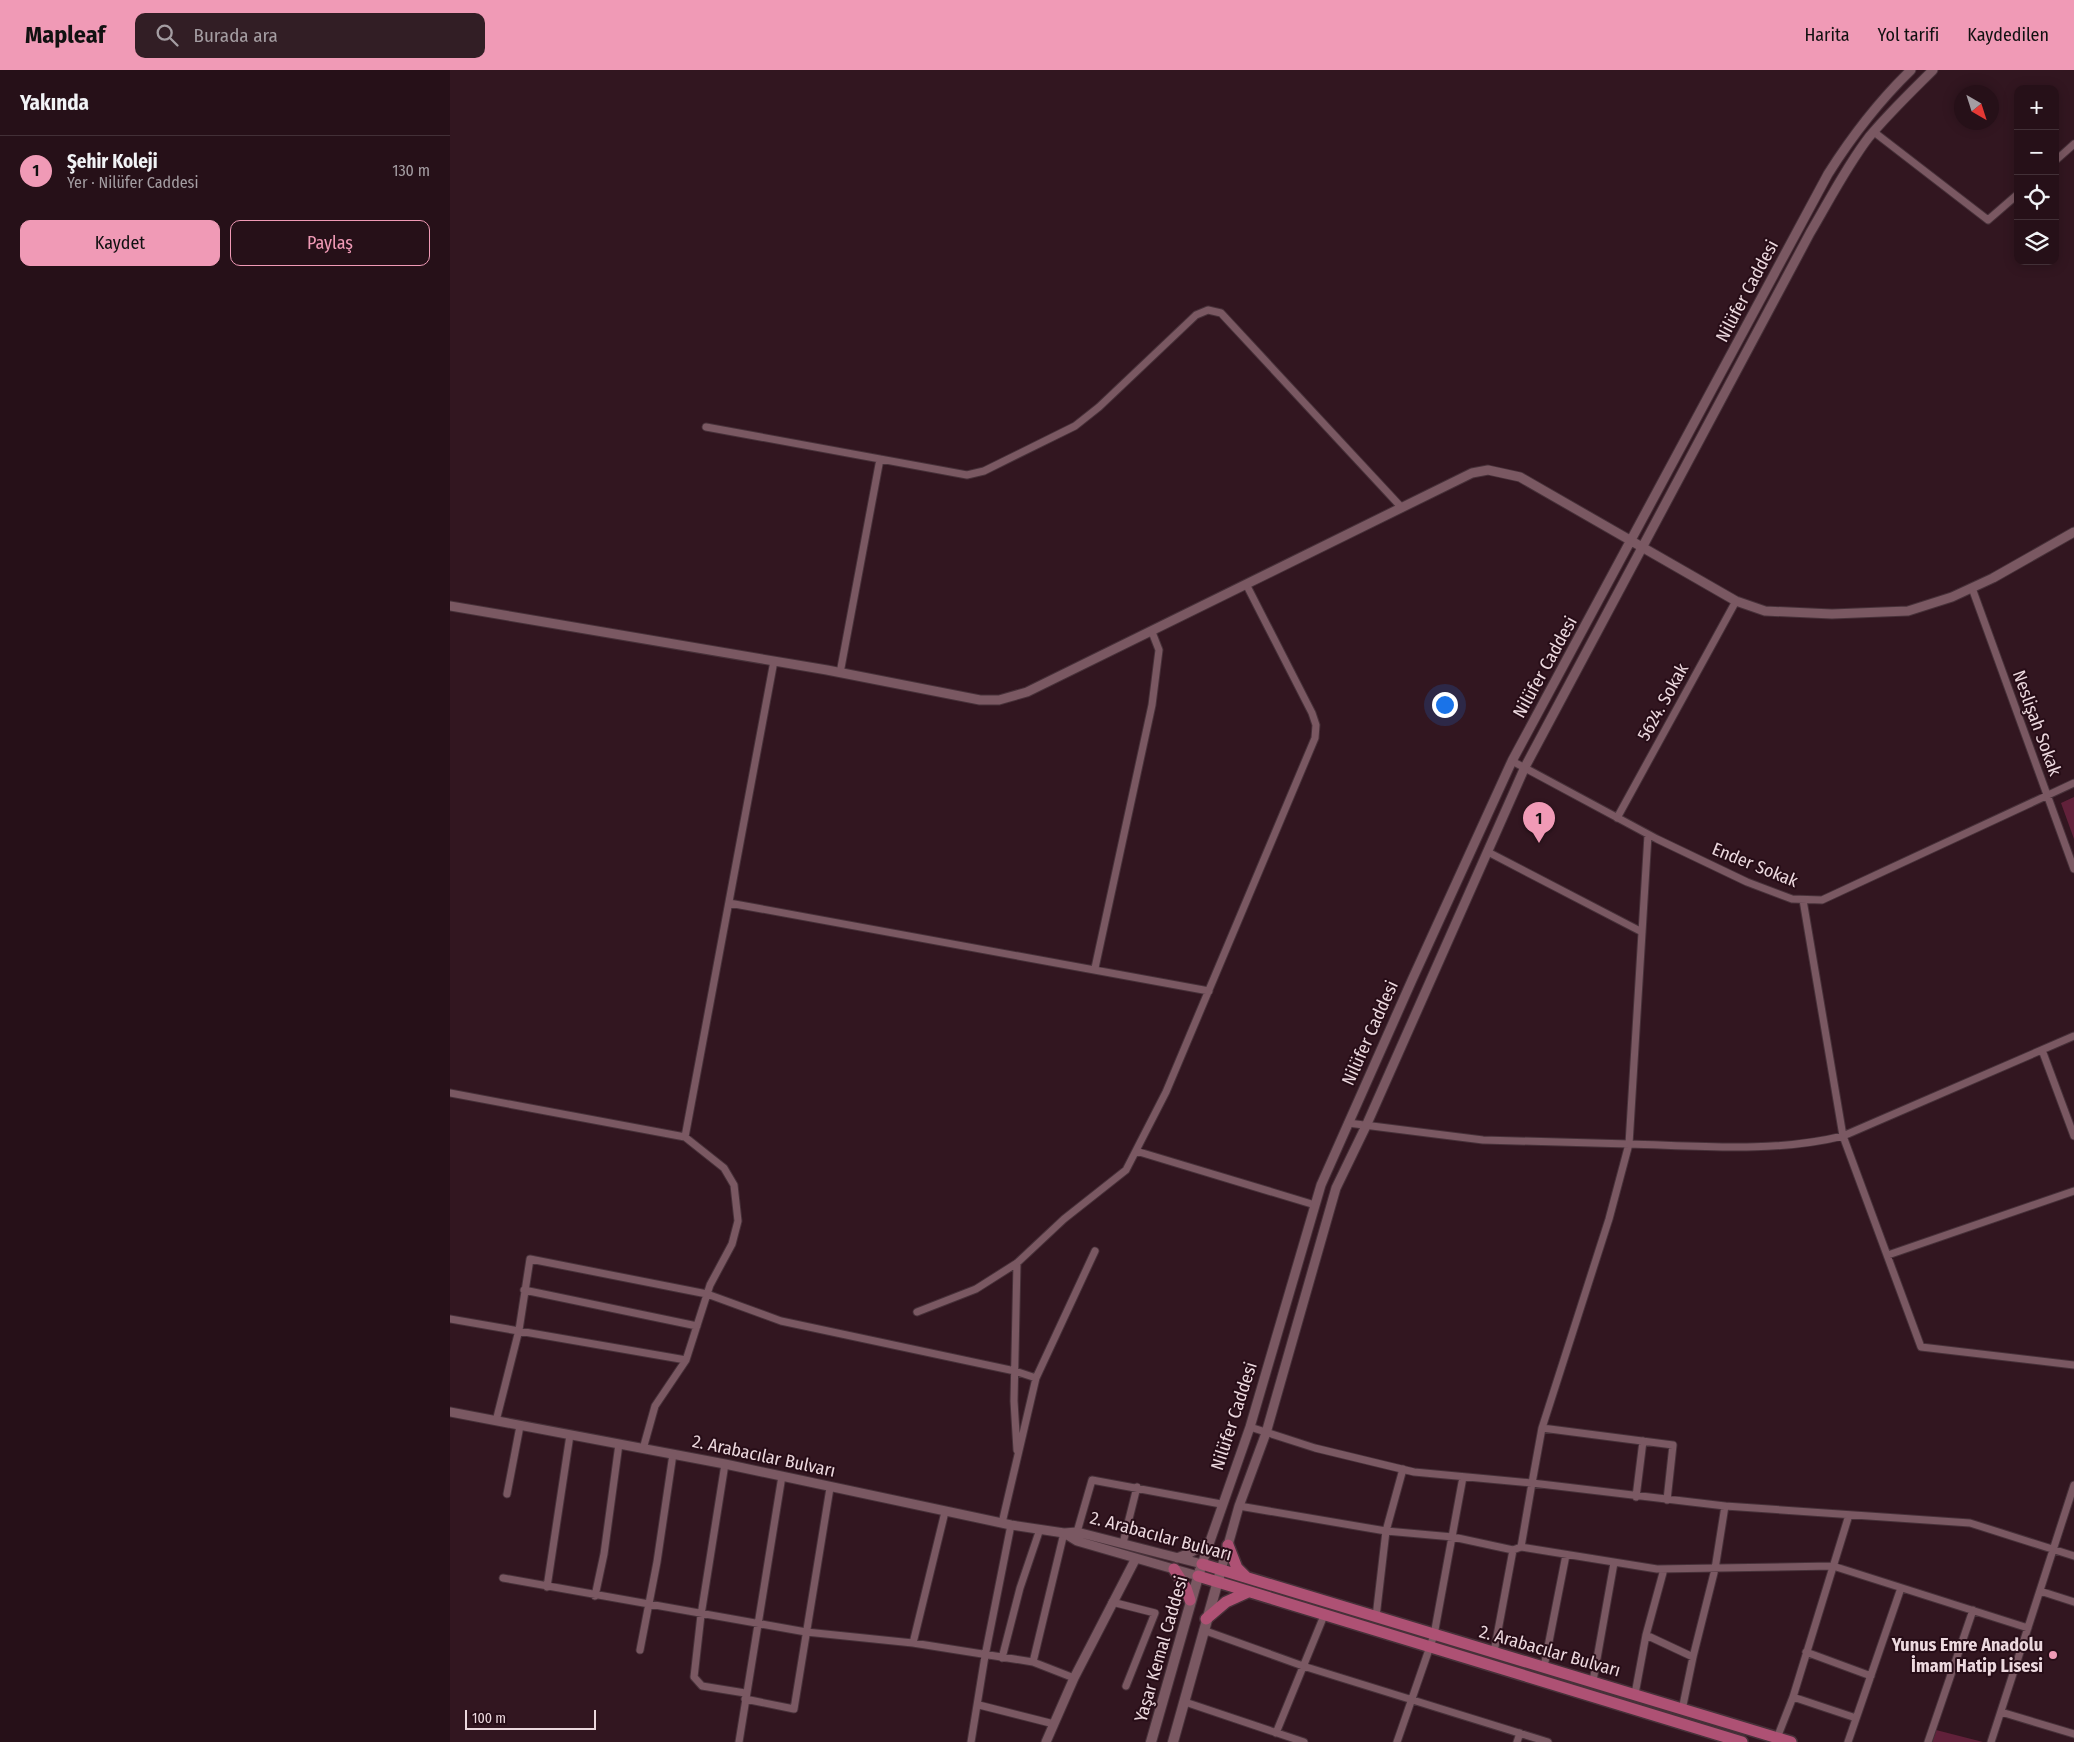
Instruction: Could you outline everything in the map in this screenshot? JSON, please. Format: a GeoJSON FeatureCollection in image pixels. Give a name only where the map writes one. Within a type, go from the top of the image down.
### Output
{"type":"FeatureCollection","features":[{"type":"Feature","properties":{"kind":"main road"},"geometry":{"type":"LineString","coordinates":[[1228,1545],[1237,1568],[1248,1578]]}},
{"type":"Feature","properties":{"kind":"main road","name":"2. Arabacılar Bulvarı"},"geometry":{"type":"LineString","coordinates":[[1202,1564],[1376,1617],[1432,1640],[1494,1652],[1791,1742]]}},
{"type":"Feature","properties":{"kind":"main road","name":"Yaşar Kemal Caddesi"},"geometry":{"type":"LineString","coordinates":[[1152,1742],[1190,1600],[1202,1564]]}},
{"type":"Feature","properties":{"kind":"main road"},"geometry":{"type":"LineString","coordinates":[[1174,1569],[1186,1588],[1190,1600]]}},
{"type":"Feature","properties":{"kind":"main road","name":"Yaşar Kemal Caddesi"},"geometry":{"type":"LineString","coordinates":[[1173,1742],[1221,1570]]}},
{"type":"Feature","properties":{"kind":"main road"},"geometry":{"type":"LineString","coordinates":[[1198,1576],[1248,1592],[1432,1640],[1742,1742]]}},
{"type":"Feature","properties":{"kind":"main road"},"geometry":{"type":"LineString","coordinates":[[1205,1625],[1226,1602],[1248,1592]]}},
{"type":"Feature","properties":{"kind":"street","name":"Nilüfer Caddesi"},"geometry":{"type":"LineString","coordinates":[[1202,1564],[1221,1504],[1250,1427],[1321,1185],[1512,761],[1828,174],[1848,143],[1879,102],[1911,70]]}},
{"type":"Feature","properties":{"kind":"street"},"geometry":{"type":"LineString","coordinates":[[1221,1570],[1239,1506],[1266,1433],[1336,1188],[1366,1126],[1525,768],[1810,232],[1843,176],[1874,132],[1892,110],[1933,70]]}},
{"type":"Feature","properties":{"kind":"street"},"geometry":{"type":"LineString","coordinates":[[1874,132],[1988,220],[2014,197]]}},
{"type":"Feature","properties":{"kind":"street"},"geometry":{"type":"LineString","coordinates":[[2059,157],[2074,144]]}},
{"type":"Feature","properties":{"kind":"street"},"geometry":{"type":"LineString","coordinates":[[706,427],[967,475],[984,471],[1075,426],[1196,315],[1208,310],[1221,313],[1402,508]]}},
{"type":"Feature","properties":{"kind":"street"},"geometry":{"type":"LineString","coordinates":[[840,673],[880,459]]}},
{"type":"Feature","properties":{"kind":"street"},"geometry":{"type":"LineString","coordinates":[[450,606],[840,673],[980,700],[999,700],[1027,692],[1472,473],[1488,470],[1520,477],[1736,600],[1765,611],[1832,614],[1908,611],[1952,597],[1972,588],[2074,532]]}},
{"type":"Feature","properties":{"kind":"street"},"geometry":{"type":"LineString","coordinates":[[916,1312],[976,1289],[1017,1263],[1064,1219],[1126,1170],[1166,1092],[1315,738],[1316,725],[1312,713],[1246,584]]}},
{"type":"Feature","properties":{"kind":"street","name":"Neslişah Sokak"},"geometry":{"type":"LineString","coordinates":[[1972,588],[2074,869]]}},
{"type":"Feature","properties":{"kind":"street","name":"5624. Sokak"},"geometry":{"type":"LineString","coordinates":[[1617,818],[1736,600]]}},
{"type":"Feature","properties":{"kind":"street"},"geometry":{"type":"LineString","coordinates":[[1095,968],[1152,705],[1159,650],[1152,632]]}},
{"type":"Feature","properties":{"kind":"street"},"geometry":{"type":"LineString","coordinates":[[685,1137],[774,662]]}},
{"type":"Feature","properties":{"kind":"street","name":"Ender Sokak"},"geometry":{"type":"LineString","coordinates":[[1512,761],[1617,818],[1746,882],[1792,899],[1803,900],[1822,900],[1856,886],[1951,838],[2074,783]]}},
{"type":"Feature","properties":{"kind":"street"},"geometry":{"type":"LineString","coordinates":[[1521,1547],[1542,1428],[1609,1218],[1629,1144],[1648,834]]}},
{"type":"Feature","properties":{"kind":"street"},"geometry":{"type":"LineString","coordinates":[[1488,852],[1642,932]]}},
{"type":"Feature","properties":{"kind":"street"},"geometry":{"type":"LineString","coordinates":[[1803,900],[1843,1136],[1921,1347],[2074,1365]]}},
{"type":"Feature","properties":{"kind":"street"},"geometry":{"type":"LineString","coordinates":[[729,903],[1095,968],[1209,991]]}},
{"type":"Feature","properties":{"kind":"street"},"geometry":{"type":"LineString","coordinates":[[1348,1124],[1483,1140],[1728,1147],[1817,1143],[1843,1136],[2074,1036]]}},
{"type":"Feature","properties":{"kind":"street"},"geometry":{"type":"LineString","coordinates":[[2042,1050],[2074,1136]]}},
{"type":"Feature","properties":{"kind":"street"},"geometry":{"type":"LineString","coordinates":[[450,1093],[685,1137],[724,1168],[734,1185],[738,1221],[732,1244],[707,1294],[686,1360],[655,1406],[643,1449]]}},
{"type":"Feature","properties":{"kind":"street"},"geometry":{"type":"LineString","coordinates":[[1136,1151],[1315,1205]]}},
{"type":"Feature","properties":{"kind":"street"},"geometry":{"type":"LineString","coordinates":[[1888,1255],[2074,1191]]}},
{"type":"Feature","properties":{"kind":"street"},"geometry":{"type":"LineString","coordinates":[[971,1742],[979,1705],[985,1656],[1018,1458],[1036,1378],[1096,1251]]}},
{"type":"Feature","properties":{"kind":"street"},"geometry":{"type":"LineString","coordinates":[[496,1421],[518,1330],[530,1259],[707,1294],[781,1320],[1015,1371],[1036,1378]]}},
{"type":"Feature","properties":{"kind":"street"},"geometry":{"type":"LineString","coordinates":[[1017,1263],[1015,1371],[1018,1458]]}},
{"type":"Feature","properties":{"kind":"street"},"geometry":{"type":"LineString","coordinates":[[524,1290],[697,1326]]}},
{"type":"Feature","properties":{"kind":"street"},"geometry":{"type":"LineString","coordinates":[[450,1319],[686,1360]]}},
{"type":"Feature","properties":{"kind":"street","name":"2. Arabacılar Bulvarı"},"geometry":{"type":"LineString","coordinates":[[450,1412],[725,1464],[830,1488],[1007,1524],[1064,1533],[1077,1532],[1202,1564]]}},
{"type":"Feature","properties":{"kind":"street"},"geometry":{"type":"LineString","coordinates":[[507,1494],[520,1426]]}},
{"type":"Feature","properties":{"kind":"street"},"geometry":{"type":"LineString","coordinates":[[1250,1427],[1315,1448],[1403,1469],[1725,1506],[1970,1523],[2074,1556]]}},
{"type":"Feature","properties":{"kind":"street"},"geometry":{"type":"LineString","coordinates":[[1542,1428],[1673,1445],[1667,1500]]}},
{"type":"Feature","properties":{"kind":"street"},"geometry":{"type":"LineString","coordinates":[[548,1587],[570,1435]]}},
{"type":"Feature","properties":{"kind":"street"},"geometry":{"type":"LineString","coordinates":[[1636,1497],[1643,1442]]}},
{"type":"Feature","properties":{"kind":"street"},"geometry":{"type":"LineString","coordinates":[[595,1596],[604,1554],[618,1444]]}},
{"type":"Feature","properties":{"kind":"street"},"geometry":{"type":"LineString","coordinates":[[640,1650],[650,1606],[673,1454]]}},
{"type":"Feature","properties":{"kind":"street"},"geometry":{"type":"LineString","coordinates":[[725,1464],[701,1615],[694,1677],[702,1686],[794,1709],[800,1684],[806,1632],[830,1488]]}},
{"type":"Feature","properties":{"kind":"street"},"geometry":{"type":"LineString","coordinates":[[1376,1617],[1386,1531],[1403,1469]]}},
{"type":"Feature","properties":{"kind":"street"},"geometry":{"type":"LineString","coordinates":[[739,1742],[782,1476]]}},
{"type":"Feature","properties":{"kind":"street"},"geometry":{"type":"LineString","coordinates":[[1397,1742],[1432,1640],[1453,1537],[1462,1477]]}},
{"type":"Feature","properties":{"kind":"street"},"geometry":{"type":"LineString","coordinates":[[1077,1532],[1092,1480],[1221,1504]]}},
{"type":"Feature","properties":{"kind":"street"},"geometry":{"type":"LineString","coordinates":[[1991,1742],[2074,1485]]}},
{"type":"Feature","properties":{"kind":"street"},"geometry":{"type":"LineString","coordinates":[[1123,1543],[1137,1487]]}},
{"type":"Feature","properties":{"kind":"street"},"geometry":{"type":"LineString","coordinates":[[1239,1506],[1386,1531],[1453,1537],[1513,1550],[1521,1547],[1614,1563],[1664,1569],[1833,1566],[2028,1628]]}},
{"type":"Feature","properties":{"kind":"street"},"geometry":{"type":"LineString","coordinates":[[1682,1710],[1715,1569],[1725,1506]]}},
{"type":"Feature","properties":{"kind":"street"},"geometry":{"type":"LineString","coordinates":[[913,1643],[946,1512]]}},
{"type":"Feature","properties":{"kind":"street"},"geometry":{"type":"LineString","coordinates":[[1778,1738],[1793,1697],[1850,1515]]}},
{"type":"Feature","properties":{"kind":"street"},"geometry":{"type":"LineString","coordinates":[[1002,1658],[1020,1588],[1040,1529]]}},
{"type":"Feature","properties":{"kind":"street"},"geometry":{"type":"LineString","coordinates":[[1032,1662],[1064,1533],[1078,1541],[1198,1576]]}},
{"type":"Feature","properties":{"kind":"street"},"geometry":{"type":"LineString","coordinates":[[1177,1558],[1195,1551],[1210,1540]]}},
{"type":"Feature","properties":{"kind":"street"},"geometry":{"type":"LineString","coordinates":[[1494,1652],[1513,1550]]}},
{"type":"Feature","properties":{"kind":"street"},"geometry":{"type":"LineString","coordinates":[[1544,1667],[1566,1555]]}},
{"type":"Feature","properties":{"kind":"street"},"geometry":{"type":"LineString","coordinates":[[1046,1742],[1074,1678],[1136,1558]]}},
{"type":"Feature","properties":{"kind":"street"},"geometry":{"type":"LineString","coordinates":[[1593,1681],[1614,1563]]}},
{"type":"Feature","properties":{"kind":"street"},"geometry":{"type":"LineString","coordinates":[[1635,1694],[1646,1635],[1664,1569]]}},
{"type":"Feature","properties":{"kind":"street"},"geometry":{"type":"LineString","coordinates":[[503,1578],[650,1606],[806,1632],[913,1643],[1032,1662],[1074,1678]]}},
{"type":"Feature","properties":{"kind":"street"},"geometry":{"type":"LineString","coordinates":[[1848,1742],[1901,1588]]}},
{"type":"Feature","properties":{"kind":"street"},"geometry":{"type":"LineString","coordinates":[[2040,1591],[2074,1602]]}},
{"type":"Feature","properties":{"kind":"street"},"geometry":{"type":"LineString","coordinates":[[1112,1602],[1154,1613],[1126,1686]]}},
{"type":"Feature","properties":{"kind":"street"},"geometry":{"type":"LineString","coordinates":[[1928,1742],[1973,1610]]}},
{"type":"Feature","properties":{"kind":"street"},"geometry":{"type":"LineString","coordinates":[[1276,1733],[1323,1618]]}},
{"type":"Feature","properties":{"kind":"street"},"geometry":{"type":"LineString","coordinates":[[1205,1625],[1303,1666],[1548,1742]]}},
{"type":"Feature","properties":{"kind":"street"},"geometry":{"type":"LineString","coordinates":[[1646,1635],[1693,1657]]}},
{"type":"Feature","properties":{"kind":"street"},"geometry":{"type":"LineString","coordinates":[[1806,1652],[1871,1676]]}},
{"type":"Feature","properties":{"kind":"street"},"geometry":{"type":"LineString","coordinates":[[1793,1697],[1856,1718]]}},
{"type":"Feature","properties":{"kind":"street"},"geometry":{"type":"LineString","coordinates":[[1185,1702],[1304,1742]]}},
{"type":"Feature","properties":{"kind":"street"},"geometry":{"type":"LineString","coordinates":[[979,1705],[1054,1724]]}},
{"type":"Feature","properties":{"kind":"street"},"geometry":{"type":"LineString","coordinates":[[2001,1712],[2074,1734]]}},
{"type":"Feature","properties":{"kind":"street"},"geometry":{"type":"LineString","coordinates":[[1517,1742],[1520,1734]]}},
{"type":"Feature","properties":{"kind":"shaded area"},"geometry":{"type":"Polygon","coordinates":[[[2074,797],[2074,839],[2061,803],[2074,797]]]}},
{"type":"Feature","properties":{"kind":"shaded area"},"geometry":{"type":"Polygon","coordinates":[[[1936,1730],[1983,1742],[1932,1742],[1936,1730]]]}},
{"type":"Feature","properties":{"kind":"place","name":"Şehir Koleji"},"geometry":{"type":"Point","coordinates":[1539,843]}},
{"type":"Feature","properties":{"kind":"place","name":"Yunus Emre Anadolu İmam Hatip Lisesi"},"geometry":{"type":"Point","coordinates":[2053,1655]}}]}
